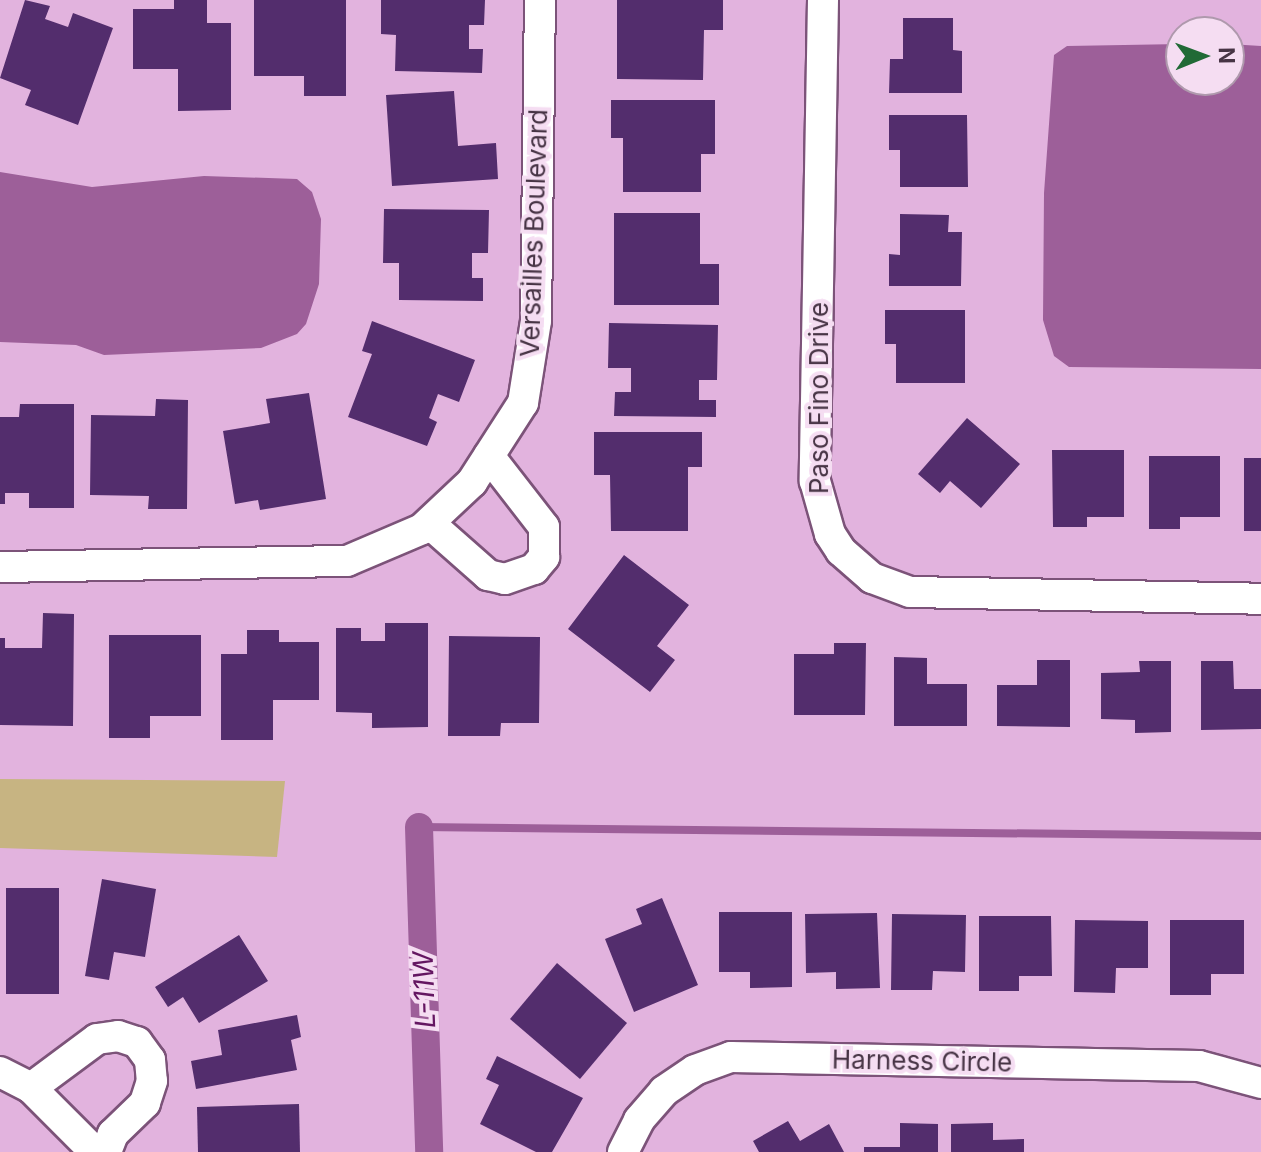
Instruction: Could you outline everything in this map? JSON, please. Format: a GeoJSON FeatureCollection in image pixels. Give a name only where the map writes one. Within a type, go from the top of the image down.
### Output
{"type":"FeatureCollection","features":[{"type":"Feature","properties":{"kind":"street","name":"Versailles Boulevard"},"geometry":{"type":"LineString","coordinates":[[0,567],[347,561],[429,523],[472,482],[523,403],[536,321],[540,0]]}},
{"type":"Feature","properties":{"kind":"street","name":"Paso Fino Drive"},"geometry":{"type":"LineString","coordinates":[[823,0],[815,481],[830,534],[841,551],[872,578],[910,592],[1261,599]]}},
{"type":"Feature","properties":{"kind":"street"},"geometry":{"type":"LineString","coordinates":[[429,523],[488,575],[514,578],[534,569],[544,557],[544,527],[489,456]]}},
{"type":"Feature","properties":{"kind":"street"},"geometry":{"type":"LineString","coordinates":[[31,1088],[97,1039],[118,1036],[137,1042],[150,1060],[152,1081],[145,1103],[113,1134],[106,1152]]}},
{"type":"Feature","properties":{"kind":"street","name":"Harness Circle"},"geometry":{"type":"LineString","coordinates":[[623,1152],[639,1120],[664,1091],[695,1070],[731,1057],[1199,1066],[1261,1083]]}},
{"type":"Feature","properties":{"kind":"street"},"geometry":{"type":"LineString","coordinates":[[0,1072],[31,1088],[95,1152]]}},
{"type":"Feature","properties":{"kind":"shaded area"},"geometry":{"type":"Polygon","coordinates":[[[1165,44],[1165,96],[1245,96],[1245,45],[1261,46],[1261,369],[1069,367],[1054,356],[1043,320],[1044,193],[1054,55],[1067,46],[1165,44]]]}},
{"type":"Feature","properties":{"kind":"shaded area"},"geometry":{"type":"Polygon","coordinates":[[[0,172],[92,187],[204,176],[297,179],[312,192],[321,219],[319,284],[306,324],[297,334],[261,348],[104,355],[76,345],[0,342],[0,172]]]}},
{"type":"Feature","properties":{"kind":"shaded area"},"geometry":{"type":"Polygon","coordinates":[[[0,779],[285,781],[277,857],[0,848],[0,779]]]}},
{"type":"Feature","properties":{"kind":"building"},"geometry":{"type":"Polygon","coordinates":[[[25,0],[50,6],[45,19],[68,27],[73,13],[113,28],[78,125],[25,105],[31,90],[0,78],[25,0]]]}},
{"type":"Feature","properties":{"kind":"building"},"geometry":{"type":"Polygon","coordinates":[[[174,0],[207,0],[207,23],[231,23],[231,110],[178,111],[178,69],[133,69],[133,9],[174,9],[174,0]]]}},
{"type":"Feature","properties":{"kind":"building"},"geometry":{"type":"Polygon","coordinates":[[[254,0],[346,0],[346,96],[304,96],[304,76],[254,76],[254,0]]]}},
{"type":"Feature","properties":{"kind":"building"},"geometry":{"type":"Polygon","coordinates":[[[381,0],[485,0],[484,25],[469,25],[469,49],[483,49],[482,73],[395,71],[396,35],[381,34],[381,0]]]}},
{"type":"Feature","properties":{"kind":"building"},"geometry":{"type":"Polygon","coordinates":[[[617,0],[723,0],[723,30],[704,30],[703,80],[617,79],[617,0]]]}},
{"type":"Feature","properties":{"kind":"building"},"geometry":{"type":"Polygon","coordinates":[[[903,18],[953,18],[953,50],[962,51],[962,93],[889,93],[890,59],[903,59],[903,18]]]}},
{"type":"Feature","properties":{"kind":"building"},"geometry":{"type":"Polygon","coordinates":[[[454,91],[458,146],[496,143],[498,179],[392,186],[386,95],[454,91]]]}},
{"type":"Feature","properties":{"kind":"building"},"geometry":{"type":"Polygon","coordinates":[[[611,100],[715,100],[715,154],[701,154],[701,192],[623,192],[623,138],[611,138],[611,100]]]}},
{"type":"Feature","properties":{"kind":"building"},"geometry":{"type":"Polygon","coordinates":[[[889,115],[967,115],[968,187],[900,187],[900,150],[889,150],[889,115]]]}},
{"type":"Feature","properties":{"kind":"building"},"geometry":{"type":"Polygon","coordinates":[[[384,209],[489,210],[488,253],[472,253],[472,278],[483,278],[483,301],[399,300],[399,263],[383,263],[384,209]]]}},
{"type":"Feature","properties":{"kind":"building"},"geometry":{"type":"Polygon","coordinates":[[[614,213],[700,213],[700,264],[719,264],[719,305],[614,305],[614,213]]]}},
{"type":"Feature","properties":{"kind":"building"},"geometry":{"type":"Polygon","coordinates":[[[900,214],[949,215],[948,232],[962,232],[961,286],[889,286],[889,254],[900,255],[900,214]]]}},
{"type":"Feature","properties":{"kind":"building"},"geometry":{"type":"Polygon","coordinates":[[[885,310],[965,310],[965,383],[896,383],[896,344],[885,344],[885,310]]]}},
{"type":"Feature","properties":{"kind":"building"},"geometry":{"type":"Polygon","coordinates":[[[372,321],[475,360],[459,402],[438,394],[429,418],[437,422],[427,446],[348,417],[372,354],[362,351],[372,321]]]}},
{"type":"Feature","properties":{"kind":"building"},"geometry":{"type":"Polygon","coordinates":[[[609,323],[718,325],[717,380],[699,380],[699,400],[716,400],[716,417],[614,416],[615,392],[631,392],[631,368],[608,368],[609,323]]]}},
{"type":"Feature","properties":{"kind":"building"},"geometry":{"type":"Polygon","coordinates":[[[309,393],[326,499],[260,510],[258,500],[235,504],[223,431],[270,423],[266,399],[309,393]]]}},
{"type":"Feature","properties":{"kind":"building"},"geometry":{"type":"Polygon","coordinates":[[[156,399],[188,400],[187,509],[148,509],[149,496],[90,495],[91,415],[155,416],[156,399]]]}},
{"type":"Feature","properties":{"kind":"building"},"geometry":{"type":"Polygon","coordinates":[[[20,404],[74,404],[74,508],[29,508],[29,493],[5,493],[5,504],[0,504],[0,417],[19,417],[20,404]]]}},
{"type":"Feature","properties":{"kind":"building"},"geometry":{"type":"Polygon","coordinates":[[[967,418],[1020,464],[981,508],[950,481],[940,493],[918,474],[967,418]]]}},
{"type":"Feature","properties":{"kind":"building"},"geometry":{"type":"Polygon","coordinates":[[[594,432],[702,432],[702,467],[688,467],[688,531],[611,531],[610,475],[594,475],[594,432]]]}},
{"type":"Feature","properties":{"kind":"building"},"geometry":{"type":"Polygon","coordinates":[[[1052,450],[1124,450],[1124,517],[1087,517],[1087,527],[1053,527],[1052,450]]]}},
{"type":"Feature","properties":{"kind":"building"},"geometry":{"type":"Polygon","coordinates":[[[1149,456],[1220,456],[1220,517],[1180,517],[1180,529],[1149,529],[1149,456]]]}},
{"type":"Feature","properties":{"kind":"building"},"geometry":{"type":"Polygon","coordinates":[[[1244,458],[1261,458],[1261,531],[1244,531],[1244,458]]]}},
{"type":"Feature","properties":{"kind":"building"},"geometry":{"type":"Polygon","coordinates":[[[624,555],[689,605],[657,646],[675,660],[650,692],[568,629],[624,555]]]}},
{"type":"Feature","properties":{"kind":"building"},"geometry":{"type":"Polygon","coordinates":[[[43,613],[74,614],[73,726],[0,725],[0,638],[5,638],[5,648],[42,648],[43,613]]]}},
{"type":"Feature","properties":{"kind":"building"},"geometry":{"type":"Polygon","coordinates":[[[385,623],[428,623],[428,727],[372,728],[372,713],[336,712],[336,628],[361,628],[361,641],[385,641],[385,623]]]}},
{"type":"Feature","properties":{"kind":"building"},"geometry":{"type":"Polygon","coordinates":[[[247,630],[279,630],[279,642],[319,642],[319,700],[273,700],[273,740],[221,740],[221,654],[247,654],[247,630]]]}},
{"type":"Feature","properties":{"kind":"building"},"geometry":{"type":"Polygon","coordinates":[[[109,635],[201,635],[201,716],[150,716],[150,738],[109,738],[109,635]]]}},
{"type":"Feature","properties":{"kind":"building"},"geometry":{"type":"Polygon","coordinates":[[[449,636],[540,637],[539,723],[501,723],[500,736],[448,736],[449,636]]]}},
{"type":"Feature","properties":{"kind":"building"},"geometry":{"type":"Polygon","coordinates":[[[834,643],[866,643],[865,715],[794,715],[794,654],[834,654],[834,643]]]}},
{"type":"Feature","properties":{"kind":"building"},"geometry":{"type":"Polygon","coordinates":[[[894,657],[927,658],[927,684],[967,684],[967,726],[894,726],[894,657]]]}},
{"type":"Feature","properties":{"kind":"building"},"geometry":{"type":"Polygon","coordinates":[[[1037,660],[1070,660],[1070,727],[997,726],[997,685],[1037,685],[1037,660]]]}},
{"type":"Feature","properties":{"kind":"building"},"geometry":{"type":"Polygon","coordinates":[[[1139,661],[1171,661],[1171,732],[1135,733],[1135,720],[1101,719],[1101,673],[1140,672],[1139,661]]]}},
{"type":"Feature","properties":{"kind":"building"},"geometry":{"type":"Polygon","coordinates":[[[1201,661],[1233,661],[1234,689],[1261,689],[1261,729],[1201,730],[1201,661]]]}},
{"type":"Feature","properties":{"kind":"building"},"geometry":{"type":"Polygon","coordinates":[[[102,879],[156,889],[145,957],[114,952],[109,980],[85,976],[102,879]]]}},
{"type":"Feature","properties":{"kind":"building"},"geometry":{"type":"Polygon","coordinates":[[[6,888],[59,888],[59,994],[6,994],[6,888]]]}},
{"type":"Feature","properties":{"kind":"building"},"geometry":{"type":"Polygon","coordinates":[[[662,898],[698,985],[634,1012],[605,939],[642,924],[636,909],[662,898]]]}},
{"type":"Feature","properties":{"kind":"building"},"geometry":{"type":"Polygon","coordinates":[[[719,912],[792,912],[792,987],[750,988],[750,972],[719,972],[719,912]]]}},
{"type":"Feature","properties":{"kind":"building"},"geometry":{"type":"Polygon","coordinates":[[[877,913],[880,988],[836,989],[836,972],[806,973],[805,914],[877,913]]]}},
{"type":"Feature","properties":{"kind":"building"},"geometry":{"type":"Polygon","coordinates":[[[892,914],[966,915],[965,972],[933,971],[932,990],[891,990],[892,914]]]}},
{"type":"Feature","properties":{"kind":"building"},"geometry":{"type":"Polygon","coordinates":[[[979,916],[1051,916],[1052,976],[1019,976],[1019,991],[979,991],[979,916]]]}},
{"type":"Feature","properties":{"kind":"building"},"geometry":{"type":"Polygon","coordinates":[[[1075,920],[1148,921],[1148,968],[1116,968],[1115,993],[1074,992],[1075,920]]]}},
{"type":"Feature","properties":{"kind":"building"},"geometry":{"type":"Polygon","coordinates":[[[1170,920],[1244,920],[1244,974],[1211,974],[1211,995],[1170,995],[1170,920]]]}},
{"type":"Feature","properties":{"kind":"building"},"geometry":{"type":"Polygon","coordinates":[[[239,935],[268,981],[199,1023],[183,997],[168,1007],[155,987],[239,935]]]}},
{"type":"Feature","properties":{"kind":"building"},"geometry":{"type":"Polygon","coordinates":[[[557,963],[627,1023],[580,1079],[510,1019],[557,963]]]}},
{"type":"Feature","properties":{"kind":"building"},"geometry":{"type":"Polygon","coordinates":[[[297,1015],[301,1037],[291,1040],[297,1070],[196,1089],[191,1061],[222,1055],[218,1030],[297,1015]]]}},
{"type":"Feature","properties":{"kind":"building"},"geometry":{"type":"Polygon","coordinates":[[[497,1056],[583,1098],[552,1152],[536,1152],[480,1124],[499,1085],[486,1079],[497,1056]]]}},
{"type":"Feature","properties":{"kind":"building"},"geometry":{"type":"Polygon","coordinates":[[[299,1104],[300,1152],[198,1152],[197,1107],[299,1104]]]}},
{"type":"Feature","properties":{"kind":"building"},"geometry":{"type":"Polygon","coordinates":[[[788,1121],[800,1141],[829,1124],[844,1152],[759,1152],[753,1141],[788,1121]]]}},
{"type":"Feature","properties":{"kind":"building"},"geometry":{"type":"Polygon","coordinates":[[[900,1123],[938,1124],[938,1152],[864,1152],[864,1147],[900,1147],[900,1123]]]}},
{"type":"Feature","properties":{"kind":"building"},"geometry":{"type":"Polygon","coordinates":[[[993,1123],[993,1140],[1024,1139],[1024,1152],[951,1152],[951,1124],[993,1123]]]}},
{"type":"Feature","properties":{"kind":"waterway"},"geometry":{"type":"LineString","coordinates":[[419,827],[1261,836]]}},
{"type":"Feature","properties":{"kind":"waterway","name":"L-11W"},"geometry":{"type":"LineString","coordinates":[[419,827],[429,1152]]}}]}
